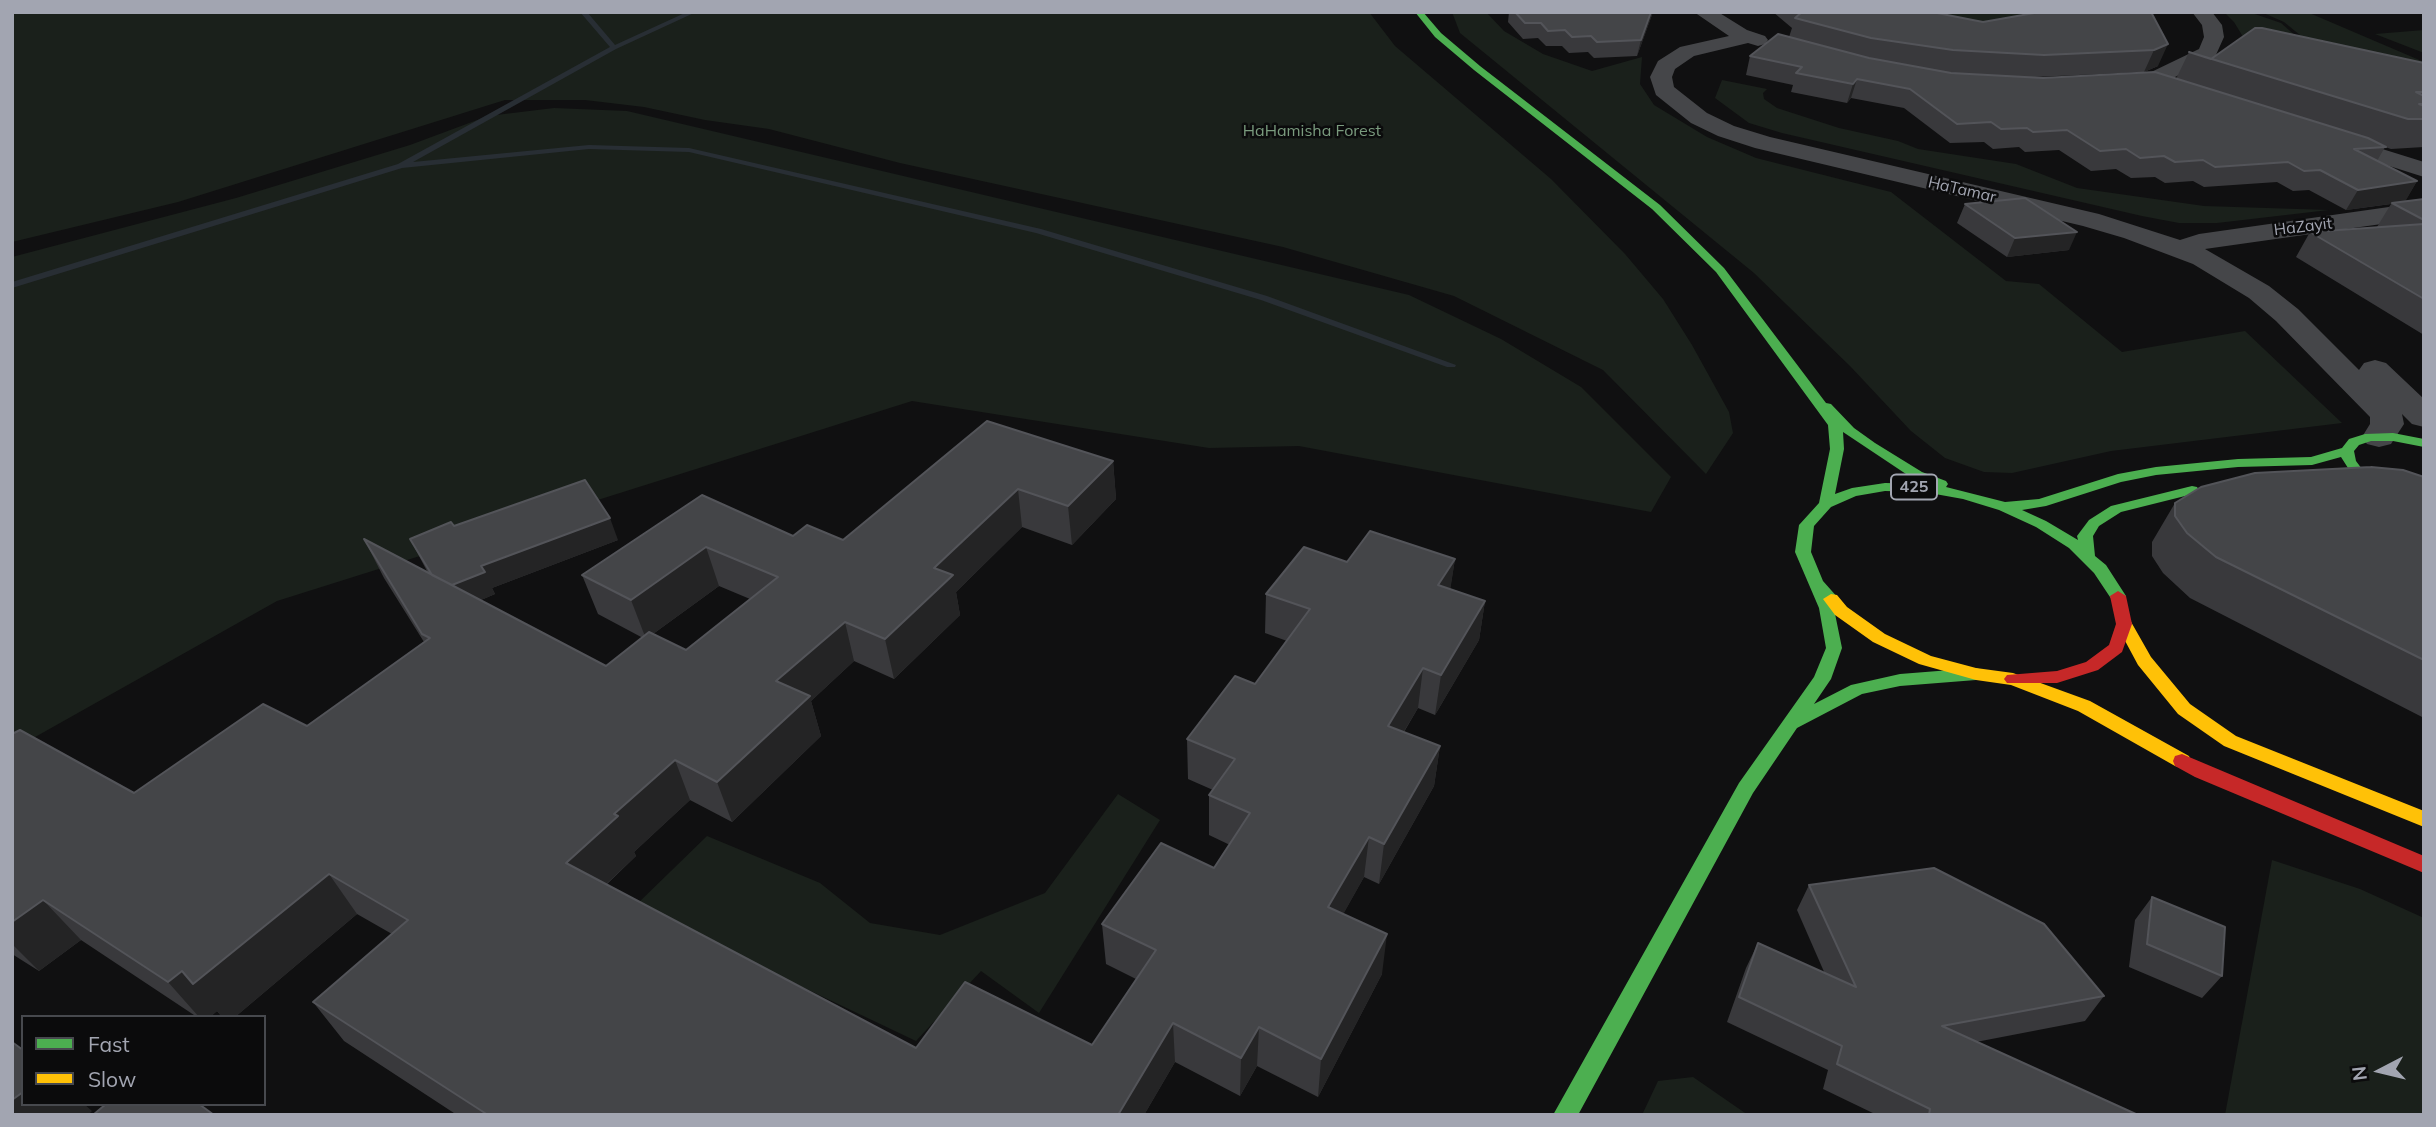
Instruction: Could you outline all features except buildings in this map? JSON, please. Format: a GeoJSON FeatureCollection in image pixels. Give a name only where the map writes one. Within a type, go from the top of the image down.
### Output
{"type":"FeatureCollection","features":[{"type":"Feature","properties":{"kind":"main road","name":"425"},"geometry":{"type":"LineString","coordinates":[[1419,12],[1438,35],[1477,68],[1656,207],[1688,237],[1762,324],[1821,402],[1835,425],[1837,449],[1826,504]]}},
{"type":"Feature","properties":{"kind":"main road","name":"425"},"geometry":{"type":"LineString","coordinates":[[1821,402],[1849,431],[1917,475],[1965,495],[2004,507],[2041,524],[2087,556],[2100,569],[2119,597],[2124,624],[2144,661],[2184,709],[2230,741],[2424,819]]}},
{"type":"Feature","properties":{"kind":"main road"},"geometry":{"type":"LineString","coordinates":[[2004,507],[2041,503],[2118,478],[2155,471],[2238,463],[2312,461],[2347,451],[2354,442],[2379,437],[2424,443]]}},
{"type":"Feature","properties":{"kind":"main road"},"geometry":{"type":"LineString","coordinates":[[2347,451],[2349,462],[2360,475],[2398,498],[2424,508]]}},
{"type":"Feature","properties":{"kind":"main road","name":"425"},"geometry":{"type":"LineString","coordinates":[[1965,495],[1924,488],[1885,487],[1852,492],[1826,504],[1807,525],[1803,552],[1816,583],[1841,611],[1878,638],[1925,660],[1976,674],[2013,679],[2057,677],[2092,666],[2116,648],[2124,624]]}},
{"type":"Feature","properties":{"kind":"main road"},"geometry":{"type":"LineString","coordinates":[[2345,488],[2398,498]]}},
{"type":"Feature","properties":{"kind":"main road"},"geometry":{"type":"LineString","coordinates":[[2087,556],[2085,536],[2094,523],[2116,509],[2148,499],[2204,489]]}},
{"type":"Feature","properties":{"kind":"main road"},"geometry":{"type":"LineString","coordinates":[[1565,1115],[1746,788],[1822,679],[1834,648],[1827,608],[1816,583]]}},
{"type":"Feature","properties":{"kind":"main road"},"geometry":{"type":"LineString","coordinates":[[1791,725],[1857,689],[1900,680],[1976,674]]}},
{"type":"Feature","properties":{"kind":"main road","name":"425"},"geometry":{"type":"LineString","coordinates":[[2013,679],[2084,706],[2202,772],[2424,865]]}},
{"type":"Feature","properties":{"kind":"street","name":"HaTamar"},"geometry":{"type":"LineString","coordinates":[[1704,12],[1741,34],[1764,42],[1687,51],[1666,66],[1661,77],[1664,90],[1699,118],[1726,131],[1763,143],[2191,245],[2257,270],[2320,316],[2424,417]]}},
{"type":"Feature","properties":{"kind":"street"},"geometry":{"type":"LineString","coordinates":[[2091,85],[2149,81],[2208,52],[2214,37],[2212,25],[2202,12]]}},
{"type":"Feature","properties":{"kind":"street"},"geometry":{"type":"LineString","coordinates":[[2149,81],[2185,93]]}},
{"type":"Feature","properties":{"kind":"street"},"geometry":{"type":"LineString","coordinates":[[2304,131],[2424,170]]}},
{"type":"Feature","properties":{"kind":"street","name":"HaZayit"},"geometry":{"type":"LineString","coordinates":[[2191,245],[2424,210]]}},
{"type":"Feature","properties":{"kind":"street","name":"HaTamar"},"geometry":{"type":"LineString","coordinates":[[2191,245],[2287,315],[2386,415],[2387,424],[2379,437]]}},
{"type":"Feature","properties":{"kind":"street"},"geometry":{"type":"LineString","coordinates":[[2345,374],[2424,380]]}},
{"type":"Feature","properties":{"kind":"green space","name":"HaHamisha Forest"},"geometry":{"type":"Polygon","coordinates":[[[12,12],[1369,12],[1395,46],[1551,179],[1625,254],[1663,299],[1692,345],[1729,412],[1733,433],[1706,474],[1603,370],[1454,296],[1283,247],[900,163],[769,129],[705,120],[644,107],[585,100],[505,100],[178,202],[12,242],[12,12]]]}},
{"type":"Feature","properties":{"kind":"green space"},"geometry":{"type":"Polygon","coordinates":[[[1452,12],[1486,12],[1504,31],[1543,54],[1592,71],[1642,57],[1640,84],[1654,105],[1707,137],[1756,158],[1891,192],[2006,281],[2039,284],[2122,352],[2245,331],[2342,423],[2111,451],[2012,473],[1984,472],[1945,458],[1911,431],[1850,366],[1754,273],[1460,33],[1452,12]]]}},
{"type":"Feature","properties":{"kind":"green space"},"geometry":{"type":"Polygon","coordinates":[[[1874,12],[2019,12],[2022,17],[2016,27],[1874,12]]]}},
{"type":"Feature","properties":{"kind":"green space"},"geometry":{"type":"Polygon","coordinates":[[[2224,12],[2249,12],[2281,23],[2315,53],[2248,45],[2234,22],[2224,12]]]}},
{"type":"Feature","properties":{"kind":"green space"},"geometry":{"type":"Polygon","coordinates":[[[2261,12],[2307,12],[2424,62],[2340,62],[2322,53],[2284,22],[2261,12]]]}},
{"type":"Feature","properties":{"kind":"green space"},"geometry":{"type":"Polygon","coordinates":[[[2424,30],[2424,53],[2375,34],[2424,30]]]}},
{"type":"Feature","properties":{"kind":"green space"},"geometry":{"type":"Polygon","coordinates":[[[1722,80],[1767,89],[1763,93],[1764,99],[1777,108],[1839,128],[1898,141],[1918,149],[2016,164],[2077,188],[2204,206],[2329,210],[2217,223],[2179,223],[2142,216],[1782,133],[1749,123],[1715,98],[1722,80]]]}},
{"type":"Feature","properties":{"kind":"green space"},"geometry":{"type":"Polygon","coordinates":[[[554,108],[627,111],[1409,295],[1501,339],[1581,387],[1671,477],[1651,512],[1299,446],[1209,448],[912,401],[277,601],[12,750],[12,257],[236,198],[410,145],[488,116],[554,108]]]}},
{"type":"Feature","properties":{"kind":"green space"},"geometry":{"type":"Polygon","coordinates":[[[1118,794],[1160,820],[1039,1013],[981,971],[916,1041],[634,907],[707,836],[820,883],[870,923],[940,935],[1045,893],[1118,794]]]}},
{"type":"Feature","properties":{"kind":"green space"},"geometry":{"type":"Polygon","coordinates":[[[2272,860],[2360,889],[2424,918],[2424,1115],[2225,1115],[2272,860]]]}},
{"type":"Feature","properties":{"kind":"green space"},"geometry":{"type":"Polygon","coordinates":[[[1693,1077],[1748,1115],[1642,1115],[1658,1081],[1693,1077]]]}},
{"type":"Feature","properties":{"kind":"waterway"},"geometry":{"type":"LineString","coordinates":[[583,12],[614,48]]}},
{"type":"Feature","properties":{"kind":"waterway"},"geometry":{"type":"LineString","coordinates":[[614,48],[693,12]]}},
{"type":"Feature","properties":{"kind":"waterway"},"geometry":{"type":"LineString","coordinates":[[401,166],[614,48]]}},
{"type":"Feature","properties":{"kind":"waterway"},"geometry":{"type":"LineString","coordinates":[[401,166],[589,147],[689,150],[1038,231],[1264,298],[1451,365]]}},
{"type":"Feature","properties":{"kind":"waterway"},"geometry":{"type":"LineString","coordinates":[[12,285],[401,166]]}},
{"type":"Feature","properties":{"kind":"traffic: fast"},"geometry":{"type":"LineString","coordinates":[[1419,12],[1438,35],[1477,68],[1656,207],[1720,270],[1835,425],[1837,449],[1826,504]]}},
{"type":"Feature","properties":{"kind":"traffic: fast"},"geometry":{"type":"LineString","coordinates":[[1826,407],[1849,431],[1870,446],[1917,475],[1941,484]]}},
{"type":"Feature","properties":{"kind":"traffic: fast"},"geometry":{"type":"LineString","coordinates":[[2424,443],[2393,437],[2370,437],[2354,442],[2347,451],[2349,462],[2360,476],[2380,490],[2424,508]]}},
{"type":"Feature","properties":{"kind":"traffic: fast"},"geometry":{"type":"LineString","coordinates":[[2004,507],[2041,503],[2118,478],[2156,471],[2238,463],[2312,461],[2347,451]]}},
{"type":"Feature","properties":{"kind":"traffic: fast"},"geometry":{"type":"LineString","coordinates":[[1831,599],[1816,583],[1803,552],[1807,525],[1826,504],[1852,492],[1885,487],[1924,488],[1965,495],[2004,507],[2041,524],[2074,545],[2100,569],[2118,596]]}},
{"type":"Feature","properties":{"kind":"traffic: fast"},"geometry":{"type":"LineString","coordinates":[[2087,556],[2085,536],[2094,523],[2116,509],[2192,490]]}},
{"type":"Feature","properties":{"kind":"traffic: fast"},"geometry":{"type":"LineString","coordinates":[[1565,1115],[1746,788],[1822,679],[1834,648],[1827,608],[1816,583]]}},
{"type":"Feature","properties":{"kind":"traffic: fast"},"geometry":{"type":"LineString","coordinates":[[1796,722],[1857,689],[1900,680],[1976,674]]}},
{"type":"Feature","properties":{"kind":"traffic: slow"},"geometry":{"type":"LineString","coordinates":[[1831,599],[1841,611],[1879,638],[1925,660],[1976,674],[2013,679],[2084,706],[2182,761]]}},
{"type":"Feature","properties":{"kind":"traffic: slow"},"geometry":{"type":"LineString","coordinates":[[2124,624],[2144,661],[2184,709],[2230,741],[2424,819]]}},
{"type":"Feature","properties":{"kind":"traffic: jam"},"geometry":{"type":"LineString","coordinates":[[2013,679],[2057,677],[2092,666],[2116,648],[2124,624],[2118,596]]}},
{"type":"Feature","properties":{"kind":"traffic: jam"},"geometry":{"type":"LineString","coordinates":[[2182,761],[2202,772],[2424,865]]}}]}
